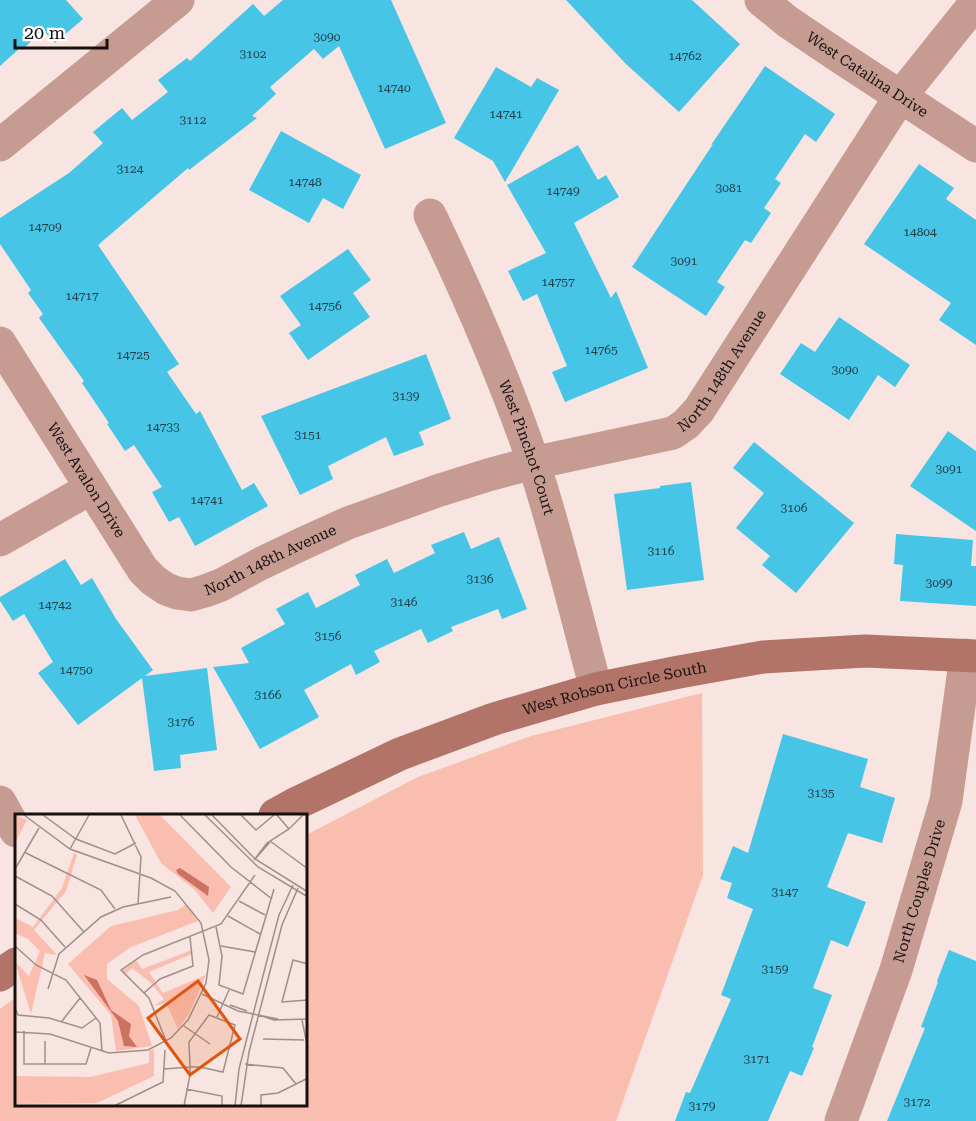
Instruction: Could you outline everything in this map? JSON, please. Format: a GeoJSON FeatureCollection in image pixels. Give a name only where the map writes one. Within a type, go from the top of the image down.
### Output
{"type":"FeatureCollection","features":[{"type":"Feature","properties":{"kind":"street"},"geometry":{"type":"LineString","coordinates":[[0,145],[178,0]]}},
{"type":"Feature","properties":{"kind":"street","name":"West Catalina Drive"},"geometry":{"type":"LineString","coordinates":[[761,0],[815,41],[976,146]]}},
{"type":"Feature","properties":{"kind":"street","name":"North 148th Avenue"},"geometry":{"type":"LineString","coordinates":[[190,595],[221,585],[348,523],[437,491],[533,463],[665,436],[687,424],[699,410],[900,97],[976,2]]}},
{"type":"Feature","properties":{"kind":"street","name":"West Pinchot Court"},"geometry":{"type":"LineString","coordinates":[[430,215],[473,307],[500,372],[533,463],[561,556],[596,689]]}},
{"type":"Feature","properties":{"kind":"street","name":"West Avalon Drive"},"geometry":{"type":"LineString","coordinates":[[0,343],[143,570],[166,589],[190,595]]}},
{"type":"Feature","properties":{"kind":"street"},"geometry":{"type":"LineString","coordinates":[[0,540],[91,488]]}},
{"type":"Feature","properties":{"kind":"street","name":"West Robson Circle South"},"geometry":{"type":"LineString","coordinates":[[277,814],[400,754],[494,718],[596,689],[764,657],[865,651],[971,655]]}},
{"type":"Feature","properties":{"kind":"street","name":"North Couples Drive"},"geometry":{"type":"LineString","coordinates":[[841,1121],[896,970],[946,801],[971,655]]}},
{"type":"Feature","properties":{"kind":"street"},"geometry":{"type":"LineString","coordinates":[[0,802],[15,829]]}},
{"type":"Feature","properties":{"kind":"street"},"geometry":{"type":"LineString","coordinates":[[0,975],[15,965]]}},
{"type":"Feature","properties":{"kind":"shaded area"},"geometry":{"type":"Polygon","coordinates":[[[702,693],[703,875],[616,1121],[0,1121],[0,1009],[15,998],[15,1106],[308,1106],[308,834],[418,777],[531,736],[702,693]]]}},
{"type":"Feature","properties":{"kind":"building"},"geometry":{"type":"Polygon","coordinates":[[[0,0],[66,0],[83,19],[55,43],[43,30],[22,50],[20,48],[0,66],[0,0]]]}},
{"type":"Feature","properties":{"kind":"building"},"geometry":{"type":"Polygon","coordinates":[[[283,0],[391,0],[446,123],[385,149],[339,46],[323,59],[314,49],[270,87],[276,94],[252,116],[257,118],[189,170],[188,168],[98,245],[179,364],[167,372],[196,414],[200,411],[242,490],[254,483],[268,506],[195,546],[179,517],[169,522],[152,492],[162,487],[134,445],[125,451],[82,383],[84,381],[39,318],[43,314],[28,293],[31,290],[0,244],[0,218],[69,173],[103,143],[93,132],[122,108],[132,120],[168,92],[158,80],[187,58],[190,61],[253,4],[264,16],[283,0]]]}},
{"type":"Feature","properties":{"kind":"building"},"geometry":{"type":"Polygon","coordinates":[[[566,0],[692,0],[740,44],[679,112],[626,64],[566,0]]]}},
{"type":"Feature","properties":{"kind":"building"},"geometry":{"type":"Polygon","coordinates":[[[765,66],[835,114],[816,142],[805,134],[775,179],[781,183],[764,208],[771,213],[751,243],[745,240],[717,282],[725,287],[706,316],[632,267],[765,66]]]}},
{"type":"Feature","properties":{"kind":"building"},"geometry":{"type":"Polygon","coordinates":[[[496,67],[531,87],[537,78],[559,90],[505,182],[493,161],[454,138],[496,67]]]}},
{"type":"Feature","properties":{"kind":"building"},"geometry":{"type":"Polygon","coordinates":[[[281,131],[361,175],[343,209],[323,198],[309,223],[249,190],[281,131]]]}},
{"type":"Feature","properties":{"kind":"building"},"geometry":{"type":"Polygon","coordinates":[[[578,145],[598,180],[606,175],[619,197],[574,223],[611,298],[616,291],[648,368],[565,402],[552,372],[567,366],[537,294],[523,301],[508,271],[546,253],[507,185],[578,145]]]}},
{"type":"Feature","properties":{"kind":"building"},"geometry":{"type":"Polygon","coordinates":[[[919,164],[954,188],[946,199],[976,220],[976,345],[939,320],[951,303],[864,244],[919,164]]]}},
{"type":"Feature","properties":{"kind":"building"},"geometry":{"type":"Polygon","coordinates":[[[348,249],[371,280],[353,293],[370,317],[308,360],[289,333],[301,325],[280,296],[348,249]]]}},
{"type":"Feature","properties":{"kind":"building"},"geometry":{"type":"Polygon","coordinates":[[[839,317],[910,365],[895,387],[878,375],[849,420],[780,374],[801,343],[815,352],[839,317]]]}},
{"type":"Feature","properties":{"kind":"building"},"geometry":{"type":"Polygon","coordinates":[[[426,354],[451,419],[419,432],[424,445],[394,456],[386,437],[328,466],[333,479],[300,495],[261,416],[426,354]]]}},
{"type":"Feature","properties":{"kind":"building"},"geometry":{"type":"Polygon","coordinates":[[[948,431],[976,451],[976,531],[910,486],[948,431]]]}},
{"type":"Feature","properties":{"kind":"building"},"geometry":{"type":"Polygon","coordinates":[[[754,442],[854,523],[796,593],[762,565],[770,556],[736,528],[764,493],[733,468],[754,442]]]}},
{"type":"Feature","properties":{"kind":"building"},"geometry":{"type":"Polygon","coordinates":[[[691,482],[704,580],[627,590],[614,494],[691,482]]]}},
{"type":"Feature","properties":{"kind":"building"},"geometry":{"type":"Polygon","coordinates":[[[464,532],[471,549],[499,537],[527,609],[502,619],[498,609],[451,627],[453,631],[428,643],[421,629],[374,651],[380,662],[356,675],[351,664],[304,690],[319,717],[260,749],[213,667],[249,663],[241,648],[285,624],[276,609],[308,592],[316,608],[360,585],[355,575],[387,559],[394,573],[435,553],[431,545],[464,532]]]}},
{"type":"Feature","properties":{"kind":"building"},"geometry":{"type":"Polygon","coordinates":[[[896,534],[973,540],[971,566],[976,566],[976,606],[900,601],[903,565],[894,564],[896,534]]]}},
{"type":"Feature","properties":{"kind":"building"},"geometry":{"type":"Polygon","coordinates":[[[65,559],[81,585],[92,578],[116,619],[153,670],[145,676],[207,668],[217,750],[180,755],[181,768],[154,771],[142,678],[78,725],[38,673],[53,662],[24,614],[13,621],[0,601],[0,597],[65,559]]]}},
{"type":"Feature","properties":{"kind":"building"},"geometry":{"type":"Polygon","coordinates":[[[783,734],[868,759],[860,787],[895,798],[882,843],[848,833],[827,887],[866,902],[848,947],[831,940],[813,988],[832,995],[812,1047],[814,1048],[802,1076],[790,1071],[768,1121],[675,1121],[686,1092],[690,1093],[731,999],[721,995],[753,909],[727,898],[732,883],[720,879],[733,846],[748,853],[783,734]]]}},
{"type":"Feature","properties":{"kind":"building"},"geometry":{"type":"Polygon","coordinates":[[[949,950],[976,961],[976,1121],[887,1121],[925,1028],[921,1027],[949,950]]]}}]}
